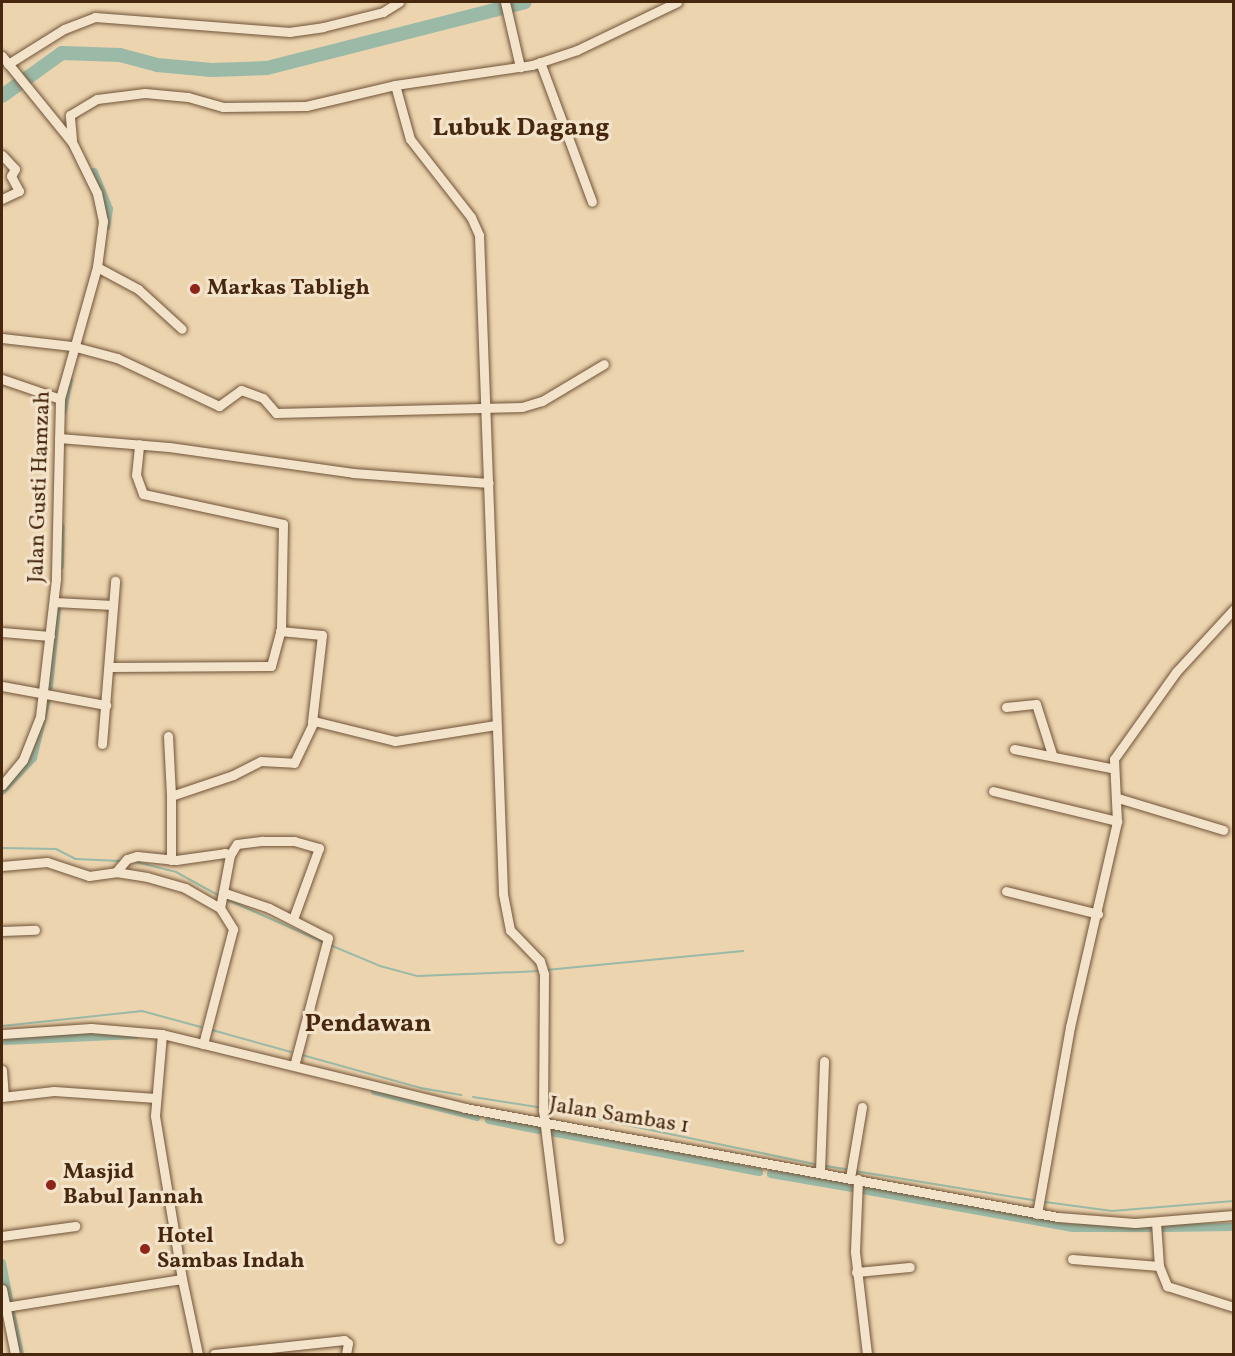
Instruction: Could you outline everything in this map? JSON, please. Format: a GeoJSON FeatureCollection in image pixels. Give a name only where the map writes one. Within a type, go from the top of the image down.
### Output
{"type":"FeatureCollection","features":[{"type":"Feature","properties":{"kind":"street"},"geometry":{"type":"LineString","coordinates":[[5,61],[64,29],[95,18],[289,32],[323,27],[383,12],[399,2]]}},
{"type":"Feature","properties":{"kind":"street"},"geometry":{"type":"LineString","coordinates":[[505,2],[519,63]]}},
{"type":"Feature","properties":{"kind":"street"},"geometry":{"type":"LineString","coordinates":[[72,141],[72,112],[97,99],[140,93],[188,97],[223,107],[287,108],[395,85],[423,82],[519,63],[540,63],[577,50],[677,2]]}},
{"type":"Feature","properties":{"kind":"street","name":"Jalan Gusti Hamzah"},"geometry":{"type":"LineString","coordinates":[[2,785],[32,742],[44,692],[54,602],[60,399],[72,346],[97,267],[102,233],[101,206],[72,141],[5,61]]}},
{"type":"Feature","properties":{"kind":"street"},"geometry":{"type":"LineString","coordinates":[[540,63],[592,202]]}},
{"type":"Feature","properties":{"kind":"street"},"geometry":{"type":"LineString","coordinates":[[395,85],[410,139],[477,228],[484,283],[496,724],[506,916],[510,930],[544,971],[544,1124],[559,1239]]}},
{"type":"Feature","properties":{"kind":"street"},"geometry":{"type":"LineString","coordinates":[[2,155],[15,169],[11,176],[19,190],[2,199]]}},
{"type":"Feature","properties":{"kind":"street"},"geometry":{"type":"LineString","coordinates":[[97,267],[138,289],[182,329]]}},
{"type":"Feature","properties":{"kind":"street"},"geometry":{"type":"LineString","coordinates":[[2,338],[72,346],[126,361],[219,406],[241,390],[263,398],[276,413],[486,410],[542,401],[604,364]]}},
{"type":"Feature","properties":{"kind":"street"},"geometry":{"type":"LineString","coordinates":[[2,379],[60,399]]}},
{"type":"Feature","properties":{"kind":"street"},"geometry":{"type":"LineString","coordinates":[[58,438],[139,444],[353,473],[489,483]]}},
{"type":"Feature","properties":{"kind":"street"},"geometry":{"type":"LineString","coordinates":[[111,667],[271,666],[280,631],[283,525],[143,494],[136,475],[139,444]]}},
{"type":"Feature","properties":{"kind":"street"},"geometry":{"type":"LineString","coordinates":[[102,744],[111,667],[115,581]]}},
{"type":"Feature","properties":{"kind":"street"},"geometry":{"type":"LineString","coordinates":[[54,602],[113,605]]}},
{"type":"Feature","properties":{"kind":"street"},"geometry":{"type":"LineString","coordinates":[[1037,1214],[1072,1018],[1098,914],[1117,821],[1118,798],[1111,768],[1128,734],[1162,690],[1233,609]]}},
{"type":"Feature","properties":{"kind":"street"},"geometry":{"type":"LineString","coordinates":[[171,796],[232,775],[261,761],[294,763],[312,722],[323,637],[280,631]]}},
{"type":"Feature","properties":{"kind":"street"},"geometry":{"type":"LineString","coordinates":[[2,632],[50,636]]}},
{"type":"Feature","properties":{"kind":"street"},"geometry":{"type":"LineString","coordinates":[[2,686],[106,705]]}},
{"type":"Feature","properties":{"kind":"street"},"geometry":{"type":"LineString","coordinates":[[1006,706],[1036,704],[1052,754]]}},
{"type":"Feature","properties":{"kind":"street"},"geometry":{"type":"LineString","coordinates":[[312,722],[395,741],[496,724]]}},
{"type":"Feature","properties":{"kind":"street"},"geometry":{"type":"LineString","coordinates":[[168,736],[171,860]]}},
{"type":"Feature","properties":{"kind":"street"},"geometry":{"type":"LineString","coordinates":[[1014,749],[1052,754],[1111,768]]}},
{"type":"Feature","properties":{"kind":"street"},"geometry":{"type":"LineString","coordinates":[[993,790],[1117,821]]}},
{"type":"Feature","properties":{"kind":"street"},"geometry":{"type":"LineString","coordinates":[[1118,798],[1223,830]]}},
{"type":"Feature","properties":{"kind":"street"},"geometry":{"type":"LineString","coordinates":[[203,1044],[233,929],[223,901],[230,855],[237,844],[294,841],[319,848],[292,919]]}},
{"type":"Feature","properties":{"kind":"street"},"geometry":{"type":"LineString","coordinates":[[2,866],[47,862],[89,876],[121,866],[137,856],[171,860],[218,852],[230,855]]}},
{"type":"Feature","properties":{"kind":"street"},"geometry":{"type":"LineString","coordinates":[[121,866],[223,901],[292,919],[328,938],[294,1066]]}},
{"type":"Feature","properties":{"kind":"street"},"geometry":{"type":"LineString","coordinates":[[1006,891],[1098,914]]}},
{"type":"Feature","properties":{"kind":"street"},"geometry":{"type":"LineString","coordinates":[[2,931],[35,930]]}},
{"type":"Feature","properties":{"kind":"street","name":"Jalan Sambas 1"},"geometry":{"type":"LineString","coordinates":[[2,1034],[91,1028],[162,1034],[434,1102],[1037,1214],[1114,1223],[1156,1222],[1233,1215]]}},
{"type":"Feature","properties":{"kind":"street"},"geometry":{"type":"LineString","coordinates":[[162,1034],[156,1098],[159,1144],[182,1279],[198,1354]]}},
{"type":"Feature","properties":{"kind":"street"},"geometry":{"type":"LineString","coordinates":[[820,1172],[824,1061]]}},
{"type":"Feature","properties":{"kind":"street"},"geometry":{"type":"LineString","coordinates":[[2,1070],[3,1096],[54,1091],[156,1098]]}},
{"type":"Feature","properties":{"kind":"street"},"geometry":{"type":"LineString","coordinates":[[862,1107],[854,1155],[853,1178],[856,1272],[867,1354]]}},
{"type":"Feature","properties":{"kind":"street"},"geometry":{"type":"LineString","coordinates":[[1156,1222],[1159,1266],[1169,1289],[1233,1307]]}},
{"type":"Feature","properties":{"kind":"street"},"geometry":{"type":"LineString","coordinates":[[2,1236],[75,1226]]}},
{"type":"Feature","properties":{"kind":"street"},"geometry":{"type":"LineString","coordinates":[[1072,1259],[1159,1266]]}},
{"type":"Feature","properties":{"kind":"street"},"geometry":{"type":"LineString","coordinates":[[856,1272],[909,1267]]}},
{"type":"Feature","properties":{"kind":"street"},"geometry":{"type":"LineString","coordinates":[[5,1307],[182,1279]]}},
{"type":"Feature","properties":{"kind":"street"},"geometry":{"type":"LineString","coordinates":[[2,1289],[15,1354]]}},
{"type":"Feature","properties":{"kind":"street"},"geometry":{"type":"LineString","coordinates":[[214,1354],[344,1340],[348,1343],[346,1354]]}},
{"type":"Feature","properties":{"kind":"waterway"},"geometry":{"type":"LineString","coordinates":[[2,96],[62,53],[120,55],[157,65],[212,70],[267,68],[525,2]]}},
{"type":"Feature","properties":{"kind":"waterway"},"geometry":{"type":"LineString","coordinates":[[94,172],[109,209],[106,227]]}},
{"type":"Feature","properties":{"kind":"waterway"},"geometry":{"type":"LineString","coordinates":[[63,411],[69,381]]}},
{"type":"Feature","properties":{"kind":"waterway"},"geometry":{"type":"LineString","coordinates":[[60,566],[61,527]]}},
{"type":"Feature","properties":{"kind":"waterway"},"geometry":{"type":"LineString","coordinates":[[49,687],[57,608]]}},
{"type":"Feature","properties":{"kind":"waterway"},"geometry":{"type":"LineString","coordinates":[[2,791],[33,758],[47,699]]}},
{"type":"Feature","properties":{"kind":"waterway"},"geometry":{"type":"LineString","coordinates":[[2,848],[56,849],[76,859],[120,861]]}},
{"type":"Feature","properties":{"kind":"waterway"},"geometry":{"type":"LineString","coordinates":[[132,861],[176,872],[218,895]]}},
{"type":"Feature","properties":{"kind":"waterway"},"geometry":{"type":"LineString","coordinates":[[226,899],[325,943]]}},
{"type":"Feature","properties":{"kind":"waterway"},"geometry":{"type":"LineString","coordinates":[[330,945],[380,966],[418,976],[540,971]]}},
{"type":"Feature","properties":{"kind":"waterway"},"geometry":{"type":"LineString","coordinates":[[546,970],[743,951]]}},
{"type":"Feature","properties":{"kind":"waterway"},"geometry":{"type":"LineString","coordinates":[[2,1026],[142,1011],[201,1027]]}},
{"type":"Feature","properties":{"kind":"waterway"},"geometry":{"type":"LineString","coordinates":[[212,1030],[291,1052]]}},
{"type":"Feature","properties":{"kind":"waterway"},"geometry":{"type":"LineString","coordinates":[[5,1041],[135,1035]]}},
{"type":"Feature","properties":{"kind":"waterway"},"geometry":{"type":"LineString","coordinates":[[302,1055],[421,1088],[461,1095]]}},
{"type":"Feature","properties":{"kind":"waterway"},"geometry":{"type":"LineString","coordinates":[[375,1091],[477,1117]]}},
{"type":"Feature","properties":{"kind":"waterway"},"geometry":{"type":"LineString","coordinates":[[473,1097],[537,1107]]}},
{"type":"Feature","properties":{"kind":"waterway"},"geometry":{"type":"LineString","coordinates":[[549,1109],[814,1164]]}},
{"type":"Feature","properties":{"kind":"waterway"},"geometry":{"type":"LineString","coordinates":[[489,1120],[539,1130]]}},
{"type":"Feature","properties":{"kind":"waterway"},"geometry":{"type":"LineString","coordinates":[[551,1132],[759,1172]]}},
{"type":"Feature","properties":{"kind":"waterway"},"geometry":{"type":"LineString","coordinates":[[826,1166],[850,1170]]}},
{"type":"Feature","properties":{"kind":"waterway"},"geometry":{"type":"LineString","coordinates":[[855,1171],[1033,1200]]}},
{"type":"Feature","properties":{"kind":"waterway"},"geometry":{"type":"LineString","coordinates":[[771,1174],[851,1188]]}},
{"type":"Feature","properties":{"kind":"waterway"},"geometry":{"type":"LineString","coordinates":[[863,1190],[1073,1228],[1150,1228]]}},
{"type":"Feature","properties":{"kind":"waterway"},"geometry":{"type":"LineString","coordinates":[[1045,1202],[1112,1211],[1234,1201]]}},
{"type":"Feature","properties":{"kind":"waterway"},"geometry":{"type":"LineString","coordinates":[[1162,1228],[1234,1227]]}},
{"type":"Feature","properties":{"kind":"waterway"},"geometry":{"type":"LineString","coordinates":[[2,1263],[9,1300]]}},
{"type":"Feature","properties":{"kind":"waterway"},"geometry":{"type":"LineString","coordinates":[[11,1312],[20,1354]]}},
{"type":"Feature","properties":{"kind":"place","name":"Markas Tabligh"},"geometry":{"type":"Point","coordinates":[195,289]}},
{"type":"Feature","properties":{"kind":"place","name":"Masjid Babul Jannah"},"geometry":{"type":"Point","coordinates":[51,1185]}},
{"type":"Feature","properties":{"kind":"place","name":"Hotel Sambas Indah"},"geometry":{"type":"Point","coordinates":[145,1249]}},
{"type":"Feature","properties":{"kind":"district","name":"Lubuk Dagang"},"geometry":{"type":"Point","coordinates":[521,129]}},
{"type":"Feature","properties":{"kind":"district","name":"Pendawan"},"geometry":{"type":"Point","coordinates":[368,1025]}}]}
